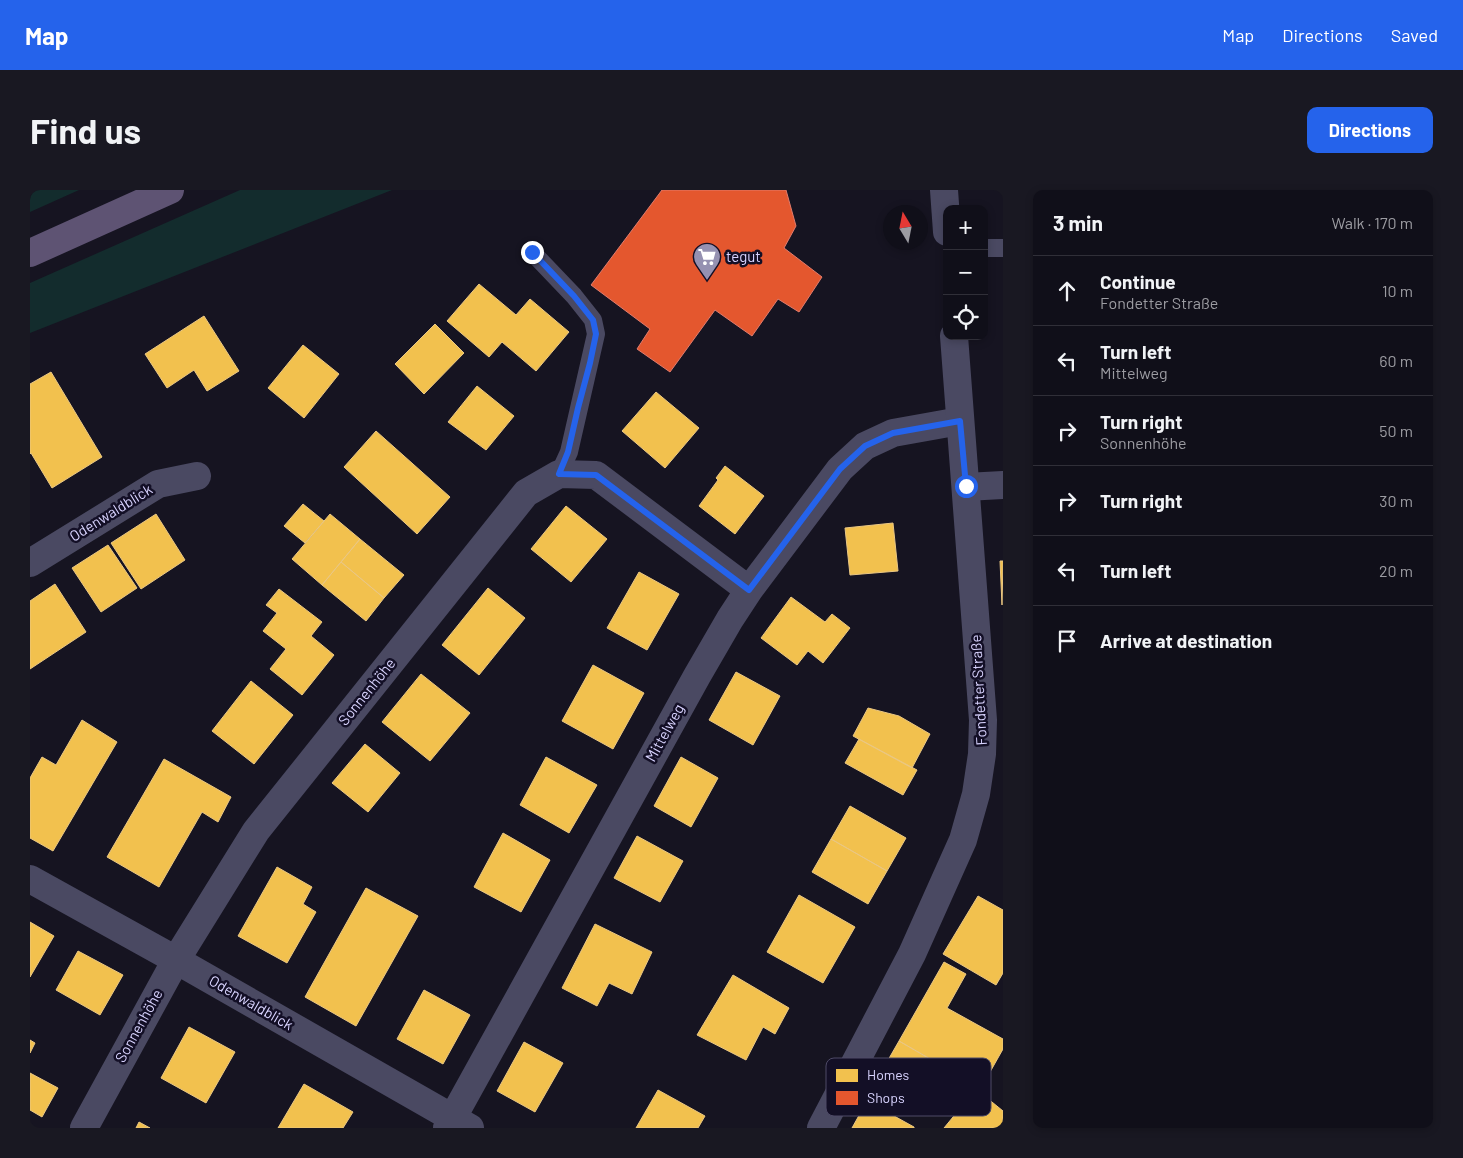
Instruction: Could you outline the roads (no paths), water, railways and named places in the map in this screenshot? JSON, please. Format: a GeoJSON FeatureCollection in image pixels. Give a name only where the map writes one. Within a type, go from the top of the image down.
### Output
{"type":"FeatureCollection","features":[{"type":"Feature","properties":{"kind":"main road"},"geometry":{"type":"LineString","coordinates":[[30,253],[170,190]]}},
{"type":"Feature","properties":{"kind":"street"},"geometry":{"type":"LineString","coordinates":[[944,190],[945,205]]}},
{"type":"Feature","properties":{"kind":"street","name":"Fondetter Straße"},"geometry":{"type":"LineString","coordinates":[[858,1058],[912,954],[963,840],[976,794],[982,754],[983,720],[954,340]]}},
{"type":"Feature","properties":{"kind":"street","name":"Mittelweg"},"geometry":{"type":"LineString","coordinates":[[457,1125],[697,676],[749,590],[840,469],[865,446],[893,433],[960,421]]}},
{"type":"Feature","properties":{"kind":"street"},"geometry":{"type":"LineString","coordinates":[[559,474],[596,475],[749,590]]}},
{"type":"Feature","properties":{"kind":"street","name":"Sonnenhöhe"},"geometry":{"type":"LineString","coordinates":[[84,1128],[176,960],[256,831],[526,493],[559,474]]}},
{"type":"Feature","properties":{"kind":"street","name":"Odenwaldblick"},"geometry":{"type":"LineString","coordinates":[[30,563],[158,484],[197,476]]}},
{"type":"Feature","properties":{"kind":"street"},"geometry":{"type":"LineString","coordinates":[[966,486],[1003,485]]}},
{"type":"Feature","properties":{"kind":"street","name":"Odenwaldblick"},"geometry":{"type":"LineString","coordinates":[[30,880],[176,960],[457,1125]]}},
{"type":"Feature","properties":{"kind":"street","name":"Fondetter Straße"},"geometry":{"type":"LineString","coordinates":[[821,1128],[827,1116]]}},
{"type":"Feature","properties":{"kind":"lane"},"geometry":{"type":"LineString","coordinates":[[988,248],[1003,248]]}},
{"type":"Feature","properties":{"kind":"lane"},"geometry":{"type":"LineString","coordinates":[[532,252],[574,296],[593,320],[596,334],[568,452],[559,474]]}},
{"type":"Feature","properties":{"kind":"place","name":"tegut"},"geometry":{"type":"Point","coordinates":[707,281]}}]}
